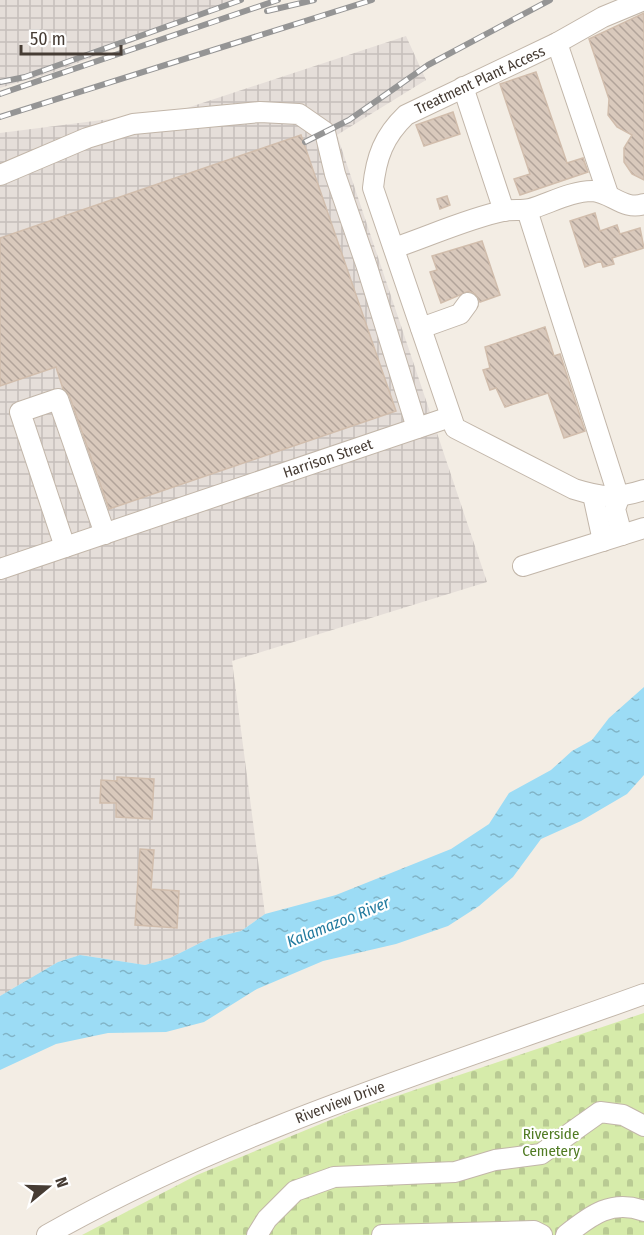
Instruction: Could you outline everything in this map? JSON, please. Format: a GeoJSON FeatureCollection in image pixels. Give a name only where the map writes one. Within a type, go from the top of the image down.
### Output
{"type":"FeatureCollection","features":[{"type":"Feature","properties":{"kind":"street","name":"Treatment Plant Access"},"geometry":{"type":"LineString","coordinates":[[450,417],[373,188],[375,165],[381,148],[390,130],[406,115],[557,43],[603,17],[644,0]]}},
{"type":"Feature","properties":{"kind":"street","name":"Treatment Plant Access"},"geometry":{"type":"LineString","coordinates":[[557,43],[608,194]]}},
{"type":"Feature","properties":{"kind":"street"},"geometry":{"type":"LineString","coordinates":[[463,87],[504,211]]}},
{"type":"Feature","properties":{"kind":"street"},"geometry":{"type":"LineString","coordinates":[[0,175],[87,138],[133,124],[260,112],[299,114],[325,132],[335,174],[368,267],[417,428]]}},
{"type":"Feature","properties":{"kind":"street"},"geometry":{"type":"LineString","coordinates":[[394,248],[504,211],[527,210],[578,193],[592,191],[608,194],[621,203],[637,207],[644,204]]}},
{"type":"Feature","properties":{"kind":"street"},"geometry":{"type":"LineString","coordinates":[[527,210],[619,498],[615,510],[622,535]]}},
{"type":"Feature","properties":{"kind":"street"},"geometry":{"type":"LineString","coordinates":[[421,328],[460,314],[468,303]]}},
{"type":"Feature","properties":{"kind":"street"},"geometry":{"type":"LineString","coordinates":[[65,547],[20,412],[58,399],[105,534]]}},
{"type":"Feature","properties":{"kind":"street"},"geometry":{"type":"LineString","coordinates":[[450,417],[455,428],[574,489],[592,495],[619,498],[644,490]]}},
{"type":"Feature","properties":{"kind":"street","name":"Harrison Street"},"geometry":{"type":"LineString","coordinates":[[0,569],[450,417]]}},
{"type":"Feature","properties":{"kind":"street"},"geometry":{"type":"LineString","coordinates":[[592,495],[603,541]]}},
{"type":"Feature","properties":{"kind":"street"},"geometry":{"type":"LineString","coordinates":[[523,566],[644,528]]}},
{"type":"Feature","properties":{"kind":"street","name":"Riverview Drive"},"geometry":{"type":"LineString","coordinates":[[47,1235],[223,1149],[304,1116],[644,994]]}},
{"type":"Feature","properties":{"kind":"street"},"geometry":{"type":"LineString","coordinates":[[257,1235],[267,1219],[295,1191],[334,1177],[456,1172],[495,1160],[541,1154],[600,1112],[623,1115],[644,1126]]}},
{"type":"Feature","properties":{"kind":"street"},"geometry":{"type":"LineString","coordinates":[[566,1235],[582,1222],[616,1205],[644,1211]]}},
{"type":"Feature","properties":{"kind":"street"},"geometry":{"type":"LineString","coordinates":[[382,1235],[534,1231],[542,1235]]}},
{"type":"Feature","properties":{"kind":"shaded area"},"geometry":{"type":"Polygon","coordinates":[[[0,0],[243,0],[54,72],[0,88],[0,0]]]}},
{"type":"Feature","properties":{"kind":"shaded area"},"geometry":{"type":"Polygon","coordinates":[[[406,36],[426,80],[337,135],[487,582],[232,661],[265,914],[241,931],[208,939],[170,958],[145,965],[80,955],[58,962],[0,996],[0,133],[181,110],[406,36]]]}},
{"type":"Feature","properties":{"kind":"green space","name":"Riverside Cemetery"},"geometry":{"type":"Polygon","coordinates":[[[644,1013],[644,1235],[82,1235],[197,1175],[352,1111],[644,1013]]]}},
{"type":"Feature","properties":{"kind":"water","name":"Kalamazoo River"},"geometry":{"type":"Polygon","coordinates":[[[644,687],[644,775],[627,794],[581,821],[541,839],[513,877],[479,906],[448,926],[396,944],[323,961],[257,989],[204,1022],[166,1032],[108,1033],[56,1044],[0,1070],[0,996],[58,962],[80,955],[145,965],[170,958],[208,939],[241,931],[265,914],[336,895],[451,849],[489,824],[509,793],[551,770],[572,751],[592,740],[609,718],[644,687]]]}},
{"type":"Feature","properties":{"kind":"building"},"geometry":{"type":"Polygon","coordinates":[[[644,13],[644,180],[632,174],[624,162],[624,148],[632,135],[617,127],[608,115],[609,99],[589,39],[644,13]]]}},
{"type":"Feature","properties":{"kind":"building"},"geometry":{"type":"Polygon","coordinates":[[[536,72],[567,163],[583,158],[588,172],[520,195],[514,179],[530,174],[500,84],[536,72]]]}},
{"type":"Feature","properties":{"kind":"building"},"geometry":{"type":"Polygon","coordinates":[[[453,112],[460,134],[424,146],[416,125],[453,112]]]}},
{"type":"Feature","properties":{"kind":"building"},"geometry":{"type":"Polygon","coordinates":[[[301,135],[396,411],[109,509],[69,395],[63,389],[56,367],[0,386],[0,238],[301,135]]]}},
{"type":"Feature","properties":{"kind":"building"},"geometry":{"type":"Polygon","coordinates":[[[447,196],[450,205],[440,209],[437,199],[447,196]]]}},
{"type":"Feature","properties":{"kind":"building"},"geometry":{"type":"Polygon","coordinates":[[[595,213],[600,231],[617,225],[620,234],[640,228],[644,248],[612,258],[614,264],[603,267],[601,261],[585,267],[570,221],[595,213]]]}},
{"type":"Feature","properties":{"kind":"building"},"geometry":{"type":"Polygon","coordinates":[[[482,241],[500,295],[480,302],[475,294],[469,291],[441,303],[430,272],[437,270],[432,256],[482,241]]]}},
{"type":"Feature","properties":{"kind":"building"},"geometry":{"type":"Polygon","coordinates":[[[545,327],[554,356],[560,354],[585,431],[564,438],[548,393],[505,407],[496,388],[490,390],[483,370],[490,368],[485,347],[545,327]]]}},
{"type":"Feature","properties":{"kind":"building"},"geometry":{"type":"Polygon","coordinates":[[[117,777],[154,779],[152,819],[116,817],[116,803],[100,803],[101,780],[117,781],[117,777]]]}},
{"type":"Feature","properties":{"kind":"building"},"geometry":{"type":"Polygon","coordinates":[[[140,849],[154,850],[151,889],[179,891],[177,928],[135,925],[140,849]]]}},
{"type":"Feature","properties":{"kind":"railway"},"geometry":{"type":"LineString","coordinates":[[0,82],[25,77],[241,0]]}},
{"type":"Feature","properties":{"kind":"railway"},"geometry":{"type":"LineString","coordinates":[[0,94],[278,0]]}},
{"type":"Feature","properties":{"kind":"railway"},"geometry":{"type":"LineString","coordinates":[[267,11],[314,0]]}},
{"type":"Feature","properties":{"kind":"railway"},"geometry":{"type":"LineString","coordinates":[[0,117],[372,0]]}},
{"type":"Feature","properties":{"kind":"railway"},"geometry":{"type":"LineString","coordinates":[[305,142],[349,120],[428,65],[550,0]]}}]}
